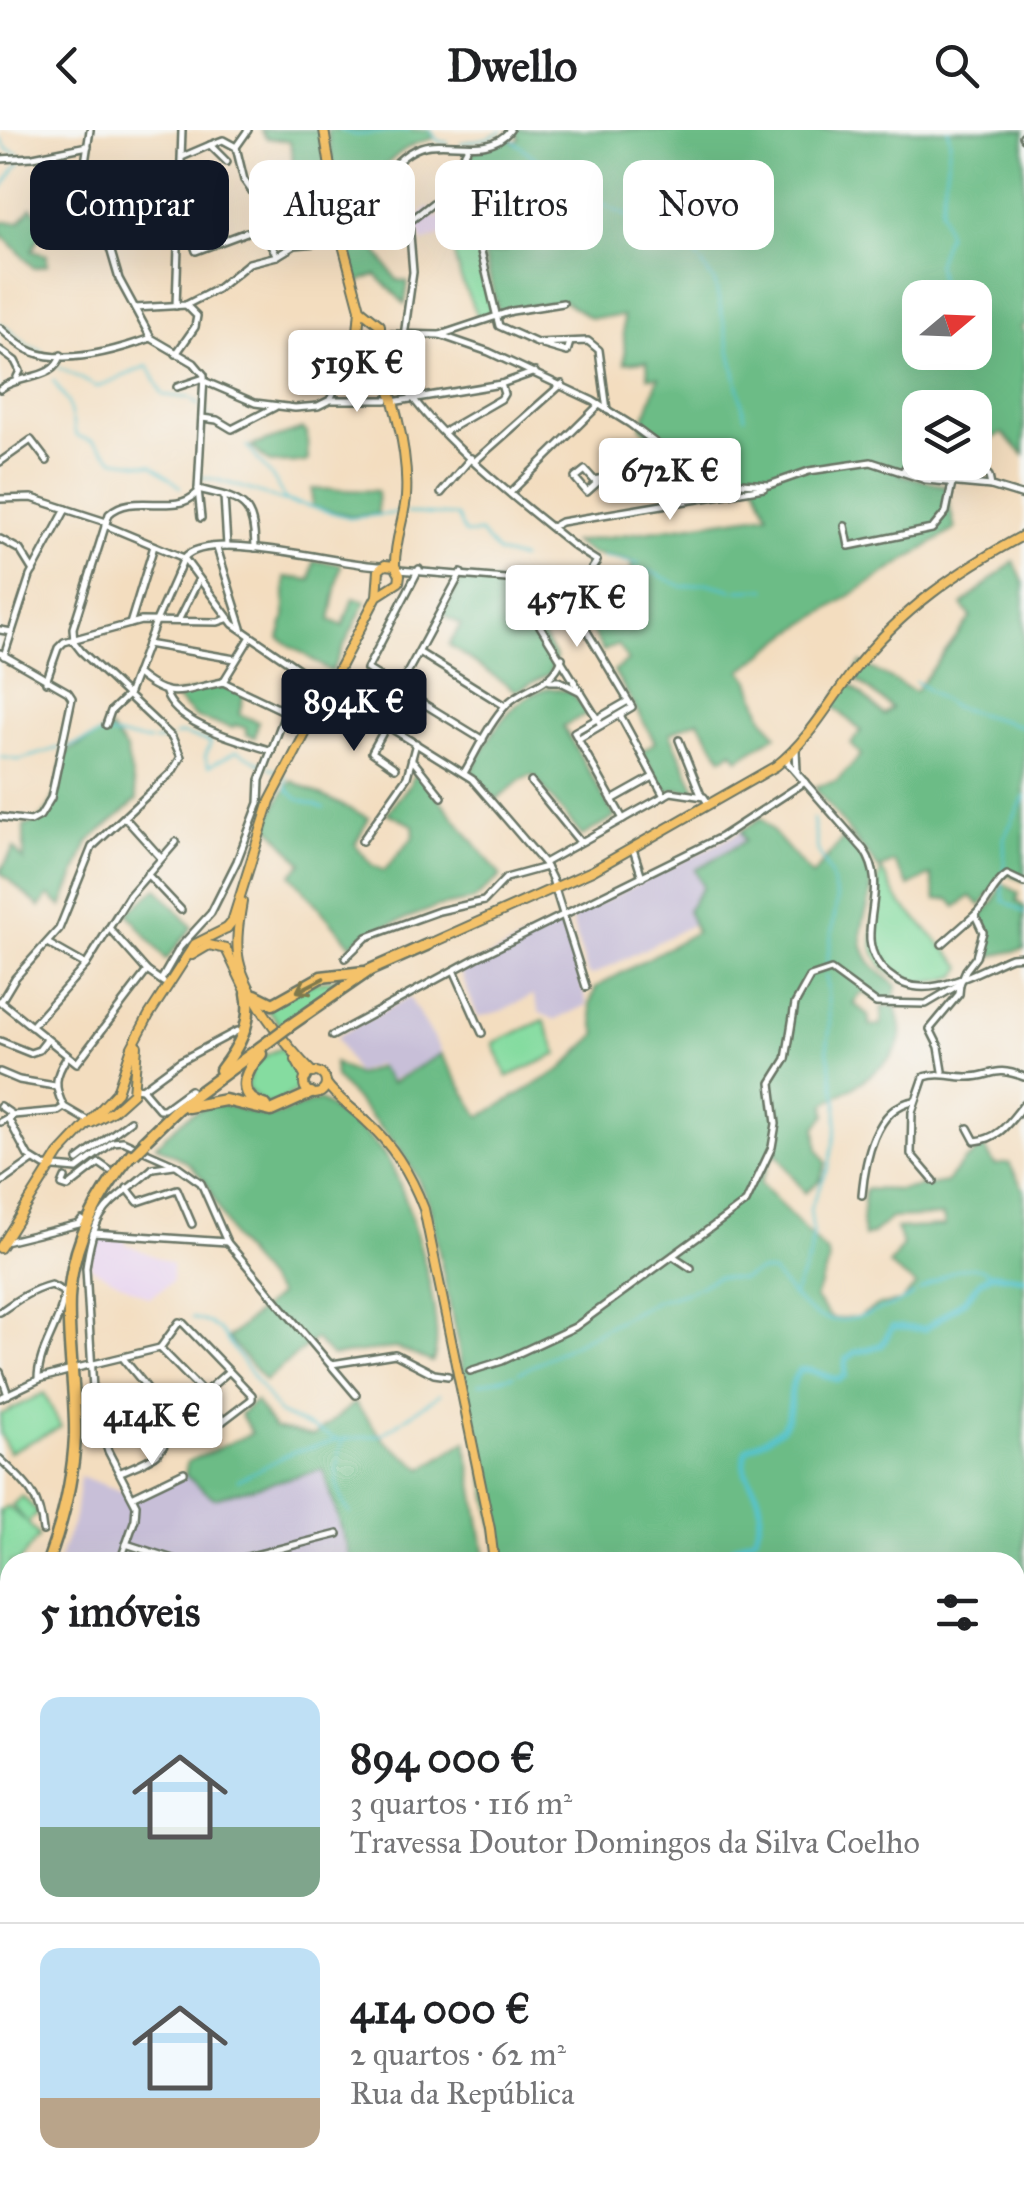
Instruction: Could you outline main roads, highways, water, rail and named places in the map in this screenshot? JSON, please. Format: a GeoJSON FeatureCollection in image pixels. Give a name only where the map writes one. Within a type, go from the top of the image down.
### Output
{"type":"FeatureCollection","features":[{"type":"Feature","properties":{"kind":"highway"},"geometry":{"type":"LineString","coordinates":[[144,1155],[169,1116],[213,1082],[370,970],[429,944]]}},
{"type":"Feature","properties":{"kind":"highway"},"geometry":{"type":"LineString","coordinates":[[291,1029],[429,944]]}},
{"type":"Feature","properties":{"kind":"highway"},"geometry":{"type":"LineString","coordinates":[[213,1082],[245,1030],[251,995],[273,1004],[321,977],[370,970]]}},
{"type":"Feature","properties":{"kind":"highway"},"geometry":{"type":"LineString","coordinates":[[271,1044],[245,1075],[247,1090],[257,1103],[276,1106],[310,1084]]}},
{"type":"Feature","properties":{"kind":"highway"},"geometry":{"type":"LineString","coordinates":[[53,1552],[68,1510],[75,1465],[72,1318],[76,1266],[88,1228],[104,1195],[188,1107],[261,1054]]}},
{"type":"Feature","properties":{"kind":"highway"},"geometry":{"type":"LineString","coordinates":[[188,1107],[225,1100],[271,1112],[310,1084]]}},
{"type":"Feature","properties":{"kind":"main road"},"geometry":{"type":"LineString","coordinates":[[324,130],[340,233],[360,309],[375,339]]}},
{"type":"Feature","properties":{"kind":"main road"},"geometry":{"type":"LineString","coordinates":[[364,320],[375,320],[375,339],[388,401],[402,444],[406,493],[396,569],[390,588],[378,596]]}},
{"type":"Feature","properties":{"kind":"main road"},"geometry":{"type":"LineString","coordinates":[[429,944],[576,879],[776,766],[893,627],[951,576],[1024,535]]}},
{"type":"Feature","properties":{"kind":"main road"},"geometry":{"type":"LineString","coordinates":[[378,580],[396,569]]}},
{"type":"Feature","properties":{"kind":"main road"},"geometry":{"type":"LineString","coordinates":[[378,580],[390,588]]}},
{"type":"Feature","properties":{"kind":"main road"},"geometry":{"type":"LineString","coordinates":[[185,962],[196,944],[232,922],[270,801],[378,596],[378,580]]}},
{"type":"Feature","properties":{"kind":"main road"},"geometry":{"type":"LineString","coordinates":[[1,1245],[50,1166],[117,1092],[164,984],[204,946],[234,948],[256,839]]}},
{"type":"Feature","properties":{"kind":"main road"},"geometry":{"type":"LineString","coordinates":[[223,930],[238,938]]}},
{"type":"Feature","properties":{"kind":"main road"},"geometry":{"type":"LineString","coordinates":[[223,930],[218,938],[310,1084],[322,1091],[326,1083]]}},
{"type":"Feature","properties":{"kind":"main road"},"geometry":{"type":"LineString","coordinates":[[238,938],[241,968],[251,995]]}},
{"type":"Feature","properties":{"kind":"main road"},"geometry":{"type":"LineString","coordinates":[[90,1123],[129,1098],[138,1086],[137,1040]]}},
{"type":"Feature","properties":{"kind":"main road"},"geometry":{"type":"LineString","coordinates":[[124,1077],[132,1074],[138,1086]]}},
{"type":"Feature","properties":{"kind":"main road"},"geometry":{"type":"LineString","coordinates":[[310,1084],[322,1075],[340,1100],[385,1140],[404,1165],[424,1209],[493,1552]]}},
{"type":"Feature","properties":{"kind":"main road"},"geometry":{"type":"LineString","coordinates":[[310,1084],[340,1100]]}},
{"type":"Feature","properties":{"kind":"main road"},"geometry":{"type":"LineString","coordinates":[[117,1092],[120,1099],[129,1098]]}},
{"type":"Feature","properties":{"kind":"waterway"},"geometry":{"type":"LineString","coordinates":[[340,130],[356,135],[409,130]]}},
{"type":"Feature","properties":{"kind":"waterway"},"geometry":{"type":"LineString","coordinates":[[430,130],[438,141],[448,143]]}},
{"type":"Feature","properties":{"kind":"waterway"},"geometry":{"type":"LineString","coordinates":[[939,280],[937,263],[947,234],[941,209],[950,142],[948,130]]}},
{"type":"Feature","properties":{"kind":"waterway"},"geometry":{"type":"LineString","coordinates":[[461,143],[502,131]]}},
{"type":"Feature","properties":{"kind":"waterway"},"geometry":{"type":"LineString","coordinates":[[509,137],[570,186],[611,208]]}},
{"type":"Feature","properties":{"kind":"waterway"},"geometry":{"type":"LineString","coordinates":[[0,139],[7,149],[19,154]]}},
{"type":"Feature","properties":{"kind":"waterway"},"geometry":{"type":"LineString","coordinates":[[0,191],[20,161]]}},
{"type":"Feature","properties":{"kind":"waterway"},"geometry":{"type":"LineString","coordinates":[[614,210],[687,243],[699,260]]}},
{"type":"Feature","properties":{"kind":"waterway"},"geometry":{"type":"LineString","coordinates":[[702,264],[715,283],[745,417]]}},
{"type":"Feature","properties":{"kind":"waterway"},"geometry":{"type":"LineString","coordinates":[[0,323],[27,345],[43,352]]}},
{"type":"Feature","properties":{"kind":"waterway"},"geometry":{"type":"LineString","coordinates":[[58,367],[97,387],[148,366],[163,395],[189,398],[199,406]]}},
{"type":"Feature","properties":{"kind":"waterway"},"geometry":{"type":"LineString","coordinates":[[53,380],[68,403],[76,436],[93,441],[115,460],[152,465],[181,487]]}},
{"type":"Feature","properties":{"kind":"waterway"},"geometry":{"type":"LineString","coordinates":[[247,446],[285,500],[352,518],[399,513]]}},
{"type":"Feature","properties":{"kind":"waterway"},"geometry":{"type":"LineString","coordinates":[[201,477],[298,505]]}},
{"type":"Feature","properties":{"kind":"waterway"},"geometry":{"type":"LineString","coordinates":[[407,513],[457,516],[465,534],[480,533],[498,553],[521,559]]}},
{"type":"Feature","properties":{"kind":"waterway"},"geometry":{"type":"LineString","coordinates":[[602,557],[639,564]]}},
{"type":"Feature","properties":{"kind":"waterway"},"geometry":{"type":"LineString","coordinates":[[648,570],[683,587],[706,583],[733,590]]}},
{"type":"Feature","properties":{"kind":"waterway"},"geometry":{"type":"LineString","coordinates":[[738,590],[766,589]]}},
{"type":"Feature","properties":{"kind":"waterway"},"geometry":{"type":"LineString","coordinates":[[915,681],[951,706],[1024,727]]}},
{"type":"Feature","properties":{"kind":"waterway"},"geometry":{"type":"LineString","coordinates":[[65,748],[103,734],[150,741]]}},
{"type":"Feature","properties":{"kind":"waterway"},"geometry":{"type":"LineString","coordinates":[[175,736],[182,734],[211,742],[205,757],[209,766],[237,751],[262,764]]}},
{"type":"Feature","properties":{"kind":"waterway"},"geometry":{"type":"LineString","coordinates":[[154,741],[170,740]]}},
{"type":"Feature","properties":{"kind":"waterway"},"geometry":{"type":"LineString","coordinates":[[0,757],[19,760],[59,748]]}},
{"type":"Feature","properties":{"kind":"waterway"},"geometry":{"type":"LineString","coordinates":[[269,767],[280,773]]}},
{"type":"Feature","properties":{"kind":"waterway"},"geometry":{"type":"LineString","coordinates":[[286,777],[287,789],[298,799],[324,808]]}},
{"type":"Feature","properties":{"kind":"waterway"},"geometry":{"type":"LineString","coordinates":[[1005,875],[1004,838],[1024,797]]}},
{"type":"Feature","properties":{"kind":"waterway"},"geometry":{"type":"LineString","coordinates":[[813,819],[818,851],[831,876],[837,900],[826,969]]}},
{"type":"Feature","properties":{"kind":"waterway"},"geometry":{"type":"LineString","coordinates":[[1002,882],[1004,901],[1024,912]]}},
{"type":"Feature","properties":{"kind":"waterway"},"geometry":{"type":"LineString","coordinates":[[793,1296],[810,1256],[810,1208],[829,1167],[837,1125],[827,1048],[830,1028],[826,975]]}},
{"type":"Feature","properties":{"kind":"waterway"},"geometry":{"type":"LineString","coordinates":[[919,1291],[963,1268],[973,1267],[992,1274]]}},
{"type":"Feature","properties":{"kind":"waterway"},"geometry":{"type":"LineString","coordinates":[[519,1373],[656,1301],[690,1291],[717,1277],[742,1279],[760,1271],[772,1272],[814,1314],[837,1321],[888,1307],[914,1294]]}},
{"type":"Feature","properties":{"kind":"waterway"},"geometry":{"type":"LineString","coordinates":[[728,1552],[755,1537],[759,1521],[758,1496],[744,1467],[746,1450],[782,1427],[800,1370],[838,1380],[845,1376],[846,1359],[882,1345],[892,1327],[925,1329],[992,1274],[1024,1278]]}},
{"type":"Feature","properties":{"kind":"waterway"},"geometry":{"type":"LineString","coordinates":[[192,1318],[221,1332],[279,1413],[336,1439]]}},
{"type":"Feature","properties":{"kind":"waterway"},"geometry":{"type":"LineString","coordinates":[[479,1384],[514,1375]]}},
{"type":"Feature","properties":{"kind":"waterway"},"geometry":{"type":"LineString","coordinates":[[238,1480],[293,1452],[338,1440],[381,1435],[440,1394]]}},
{"type":"Feature","properties":{"kind":"waterway"},"geometry":{"type":"LineString","coordinates":[[343,1441],[337,1478],[350,1513]]}}]}
